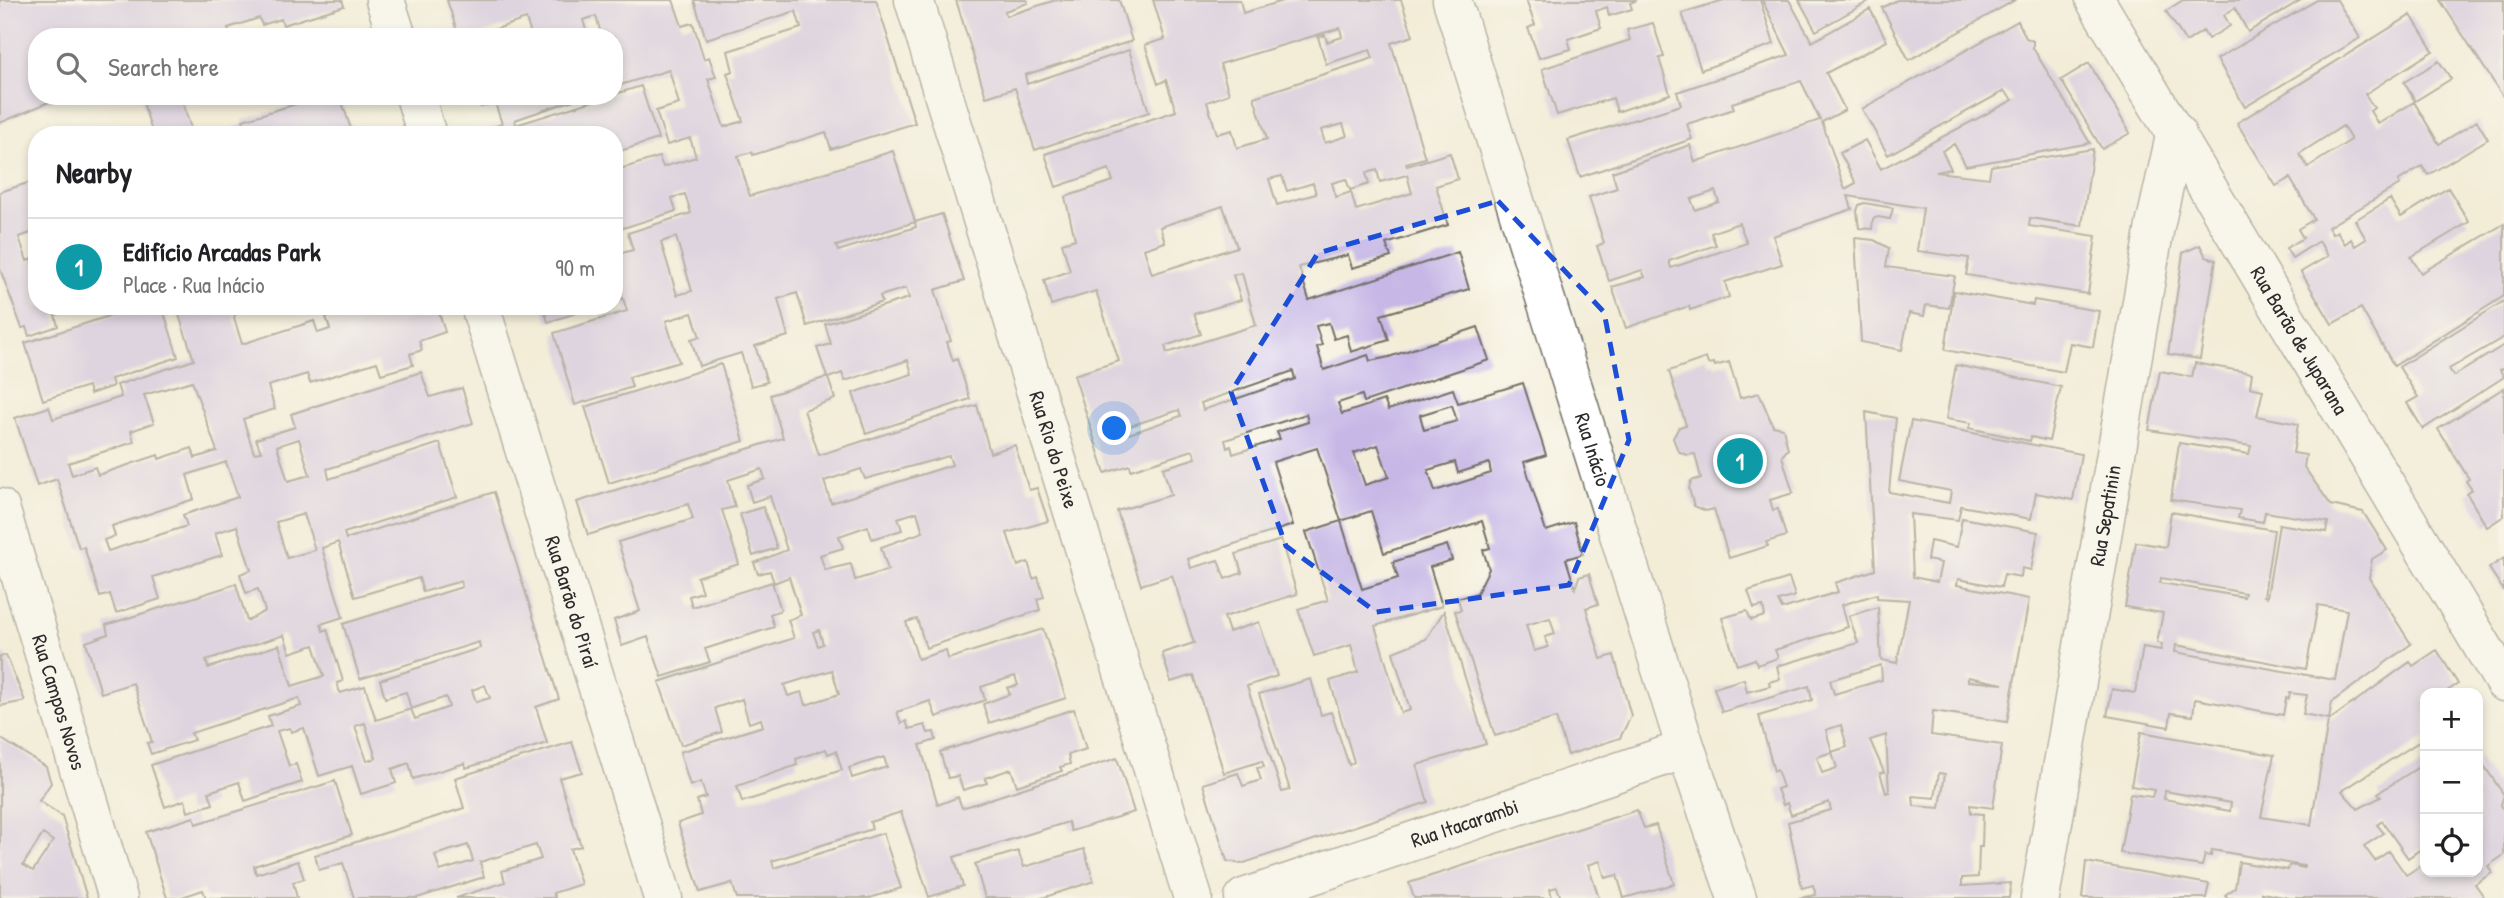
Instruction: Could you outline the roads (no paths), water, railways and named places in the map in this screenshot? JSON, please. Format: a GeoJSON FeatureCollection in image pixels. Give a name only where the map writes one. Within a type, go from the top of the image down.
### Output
{"type":"FeatureCollection","features":[{"type":"Feature","properties":{"kind":"street"},"geometry":{"type":"LineString","coordinates":[[386,0],[394,28]]}},
{"type":"Feature","properties":{"kind":"street","name":"Rua Rio do Peixe"},"geometry":{"type":"LineString","coordinates":[[914,0],[1193,898]]}},
{"type":"Feature","properties":{"kind":"street","name":"Rua Inácio"},"geometry":{"type":"LineString","coordinates":[[1452,0],[1686,749],[1737,898]]}},
{"type":"Feature","properties":{"kind":"street","name":"Rua Barão de Juparana"},"geometry":{"type":"LineString","coordinates":[[2095,0],[2504,682]]}},
{"type":"Feature","properties":{"kind":"street"},"geometry":{"type":"LineString","coordinates":[[418,105],[424,126]]}},
{"type":"Feature","properties":{"kind":"street","name":"Rua Sepatinin"},"geometry":{"type":"LineString","coordinates":[[2040,898],[2152,240],[2176,132]]}},
{"type":"Feature","properties":{"kind":"street","name":"Rua Barão do Piraí"},"geometry":{"type":"LineString","coordinates":[[483,315],[663,898]]}},
{"type":"Feature","properties":{"kind":"street","name":"Rua Campos Novos"},"geometry":{"type":"LineString","coordinates":[[0,508],[118,898]]}},
{"type":"Feature","properties":{"kind":"street","name":"Rua Itacarambi"},"geometry":{"type":"LineString","coordinates":[[1244,898],[1686,749]]}},
{"type":"Feature","properties":{"kind":"place","name":"Edifício Arcadas Park"},"geometry":{"type":"Point","coordinates":[1740,461]}}]}
